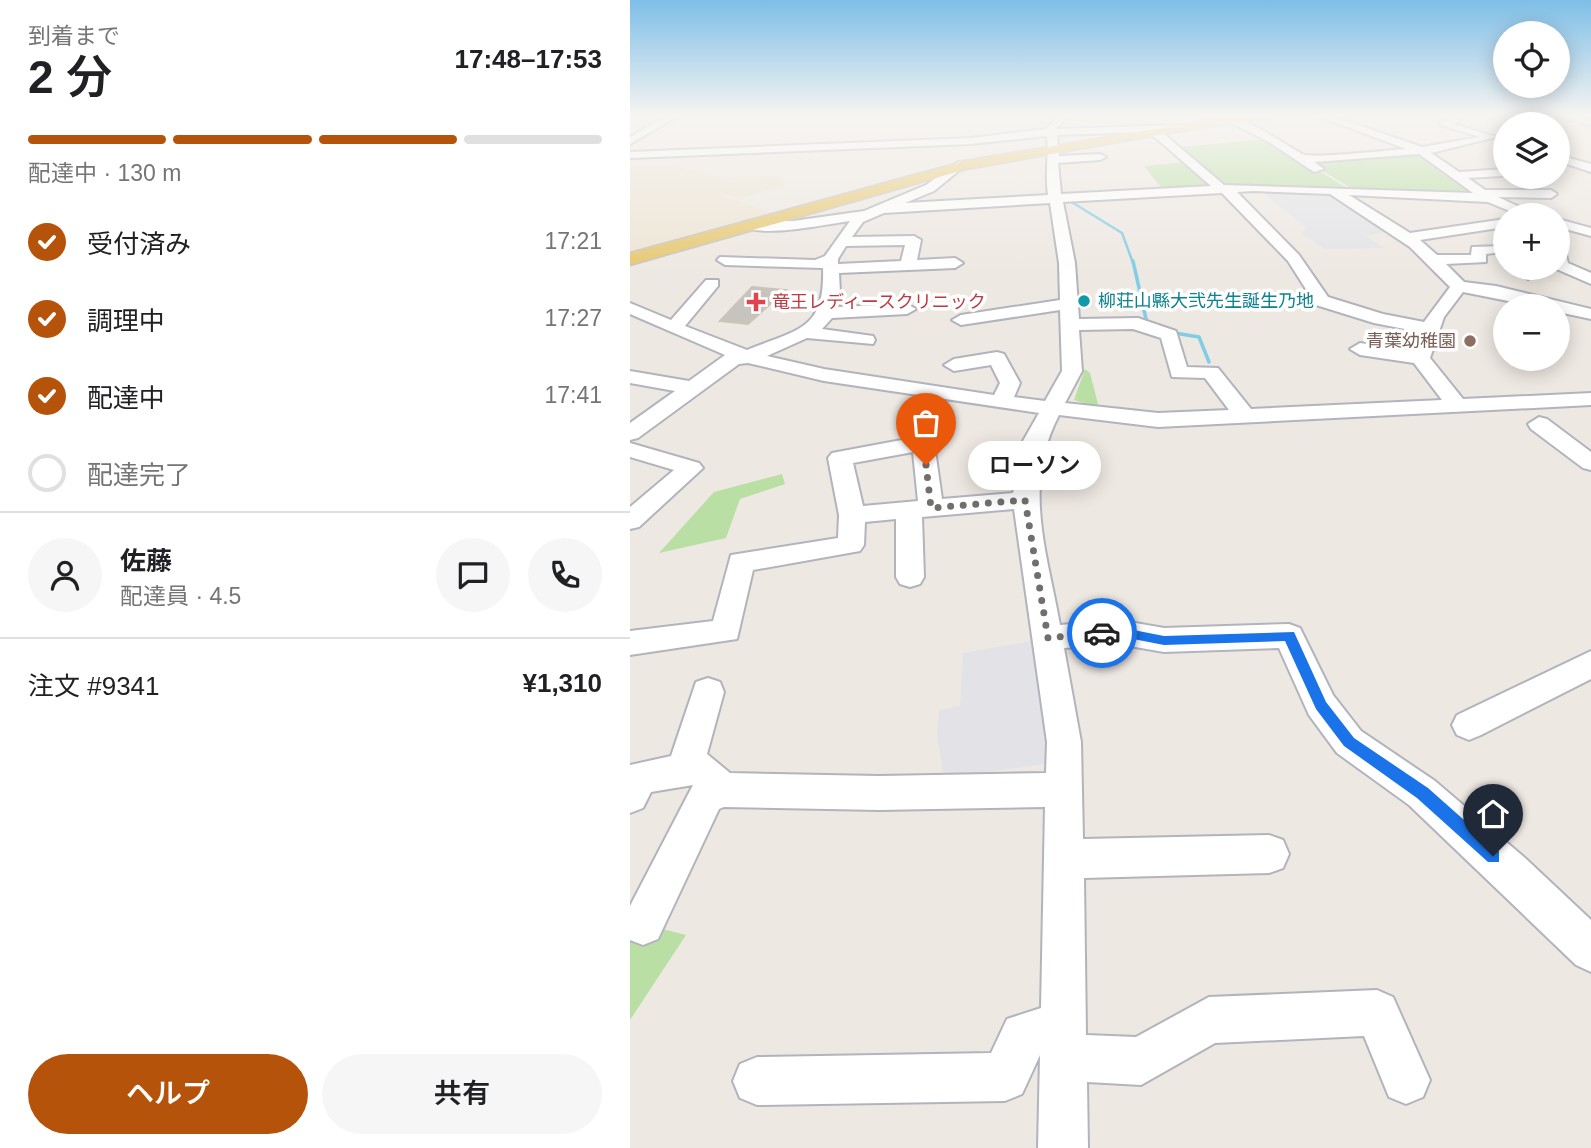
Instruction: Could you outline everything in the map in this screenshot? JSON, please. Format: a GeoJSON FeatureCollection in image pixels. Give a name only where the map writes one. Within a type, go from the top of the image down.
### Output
{"type":"FeatureCollection","features":[{"type":"Feature","properties":{"kind":"main road"},"geometry":{"type":"LineString","coordinates":[[630,259],[948,169]]}},
{"type":"Feature","properties":{"kind":"street"},"geometry":{"type":"LineString","coordinates":[[630,433],[733,359],[748,356],[804,332],[827,313],[832,293],[831,264],[842,242],[869,212],[930,188],[956,169]]}},
{"type":"Feature","properties":{"kind":"street"},"geometry":{"type":"LineString","coordinates":[[1054,169],[1063,228],[1072,371],[1034,441],[1028,465],[1025,500],[1064,742],[1066,859],[1063,1148]]}},
{"type":"Feature","properties":{"kind":"street"},"geometry":{"type":"LineString","coordinates":[[1200,169],[1224,188],[1294,258],[1322,301],[1380,319],[1433,329]]}},
{"type":"Feature","properties":{"kind":"street"},"geometry":{"type":"LineString","coordinates":[[1315,169],[1434,260],[1437,268],[1459,286],[1507,294]]}},
{"type":"Feature","properties":{"kind":"street"},"geometry":{"type":"LineString","coordinates":[[1444,169],[1485,195],[1503,203]]}},
{"type":"Feature","properties":{"kind":"street"},"geometry":{"type":"LineString","coordinates":[[1453,176],[1493,173]]}},
{"type":"Feature","properties":{"kind":"street"},"geometry":{"type":"LineString","coordinates":[[749,225],[793,225],[869,212],[946,205],[1331,181],[1356,192],[1551,194]]}},
{"type":"Feature","properties":{"kind":"street"},"geometry":{"type":"LineString","coordinates":[[1412,194],[1440,210]]}},
{"type":"Feature","properties":{"kind":"street"},"geometry":{"type":"LineString","coordinates":[[943,222],[946,205]]}},
{"type":"Feature","properties":{"kind":"street"},"geometry":{"type":"LineString","coordinates":[[1407,238],[1493,225]]}},
{"type":"Feature","properties":{"kind":"street"},"geometry":{"type":"LineString","coordinates":[[842,242],[914,240],[908,265]]}},
{"type":"Feature","properties":{"kind":"street"},"geometry":{"type":"LineString","coordinates":[[1481,259],[1477,250],[1493,249]]}},
{"type":"Feature","properties":{"kind":"street"},"geometry":{"type":"LineString","coordinates":[[1434,260],[1481,259],[1493,264]]}},
{"type":"Feature","properties":{"kind":"street"},"geometry":{"type":"LineString","coordinates":[[726,260],[817,265],[955,263]]}},
{"type":"Feature","properties":{"kind":"street"},"geometry":{"type":"LineString","coordinates":[[772,274],[790,262]]}},
{"type":"Feature","properties":{"kind":"street"},"geometry":{"type":"LineString","coordinates":[[1570,270],[1591,279]]}},
{"type":"Feature","properties":{"kind":"street"},"geometry":{"type":"LineString","coordinates":[[674,328],[712,283]]}},
{"type":"Feature","properties":{"kind":"street"},"geometry":{"type":"LineString","coordinates":[[1420,358],[1433,329],[1435,316],[1459,286]]}},
{"type":"Feature","properties":{"kind":"street"},"geometry":{"type":"LineString","coordinates":[[630,308],[748,356],[824,375],[1001,402],[1158,420],[1591,399]]}},
{"type":"Feature","properties":{"kind":"street"},"geometry":{"type":"LineString","coordinates":[[827,313],[907,309]]}},
{"type":"Feature","properties":{"kind":"street"},"geometry":{"type":"LineString","coordinates":[[1570,310],[1591,314]]}},
{"type":"Feature","properties":{"kind":"street"},"geometry":{"type":"LineString","coordinates":[[971,314],[1069,315],[1138,323],[1141,327],[1169,335],[1179,373],[1211,372],[1244,415]]}},
{"type":"Feature","properties":{"kind":"street"},"geometry":{"type":"LineString","coordinates":[[804,332],[866,340]]}},
{"type":"Feature","properties":{"kind":"street"},"geometry":{"type":"LineString","coordinates":[[1360,349],[1420,358],[1458,405]]}},
{"type":"Feature","properties":{"kind":"street"},"geometry":{"type":"LineString","coordinates":[[967,397],[951,358],[991,350],[1010,383],[1001,402]]}},
{"type":"Feature","properties":{"kind":"street"},"geometry":{"type":"LineString","coordinates":[[630,377],[693,388]]}},
{"type":"Feature","properties":{"kind":"street"},"geometry":{"type":"LineString","coordinates":[[630,396],[653,381]]}},
{"type":"Feature","properties":{"kind":"street"},"geometry":{"type":"LineString","coordinates":[[1539,424],[1591,463]]}},
{"type":"Feature","properties":{"kind":"street"},"geometry":{"type":"LineString","coordinates":[[630,643],[726,631],[741,562],[851,545],[852,515],[840,458],[923,443],[920,509],[910,577]]}},
{"type":"Feature","properties":{"kind":"street"},"geometry":{"type":"LineString","coordinates":[[630,450],[691,468],[630,521]]}},
{"type":"Feature","properties":{"kind":"street"},"geometry":{"type":"LineString","coordinates":[[852,515],[1025,500]]}},
{"type":"Feature","properties":{"kind":"street"},"geometry":{"type":"LineString","coordinates":[[1048,638],[1118,632],[1164,640],[1289,636],[1321,705],[1349,742],[1422,793],[1511,872],[1591,950]]}},
{"type":"Feature","properties":{"kind":"street"},"geometry":{"type":"LineString","coordinates":[[1469,725],[1591,664]]}},
{"type":"Feature","properties":{"kind":"street"},"geometry":{"type":"LineString","coordinates":[[684,770],[708,692]]}},
{"type":"Feature","properties":{"kind":"street"},"geometry":{"type":"LineString","coordinates":[[630,796],[639,778],[699,767],[722,790]]}},
{"type":"Feature","properties":{"kind":"street"},"geometry":{"type":"LineString","coordinates":[[643,925],[706,797],[722,790],[879,793],[1066,790]]}},
{"type":"Feature","properties":{"kind":"street"},"geometry":{"type":"LineString","coordinates":[[1066,859],[1269,854]]}},
{"type":"Feature","properties":{"kind":"street"},"geometry":{"type":"LineString","coordinates":[[757,1081],[1006,1077],[1023,1035],[1141,1061],[1209,1020],[1377,1013],[1406,1080]]}},
{"type":"Feature","properties":{"kind":"shaded area"},"geometry":{"type":"Polygon","coordinates":[[[630,169],[683,169],[729,178],[779,175],[784,186],[740,198],[712,192],[772,213],[630,255],[630,169]]]}},
{"type":"Feature","properties":{"kind":"shaded area"},"geometry":{"type":"Polygon","coordinates":[[[1259,190],[1327,193],[1388,231],[1366,236],[1385,248],[1325,249],[1302,234],[1306,227],[1259,190]]]}},
{"type":"Feature","properties":{"kind":"shaded area"},"geometry":{"type":"Polygon","coordinates":[[[1048,638],[1051,763],[944,778],[937,736],[939,710],[960,706],[963,653],[1048,638]]]}},
{"type":"Feature","properties":{"kind":"green space"},"geometry":{"type":"Polygon","coordinates":[[[1146,169],[1194,169],[1217,188],[1164,191],[1146,169]]]}},
{"type":"Feature","properties":{"kind":"green space"},"geometry":{"type":"Polygon","coordinates":[[[1204,169],[1315,169],[1350,190],[1225,186],[1204,169]]]}},
{"type":"Feature","properties":{"kind":"green space"},"geometry":{"type":"Polygon","coordinates":[[[1319,169],[1445,169],[1485,197],[1354,190],[1319,169]]]}},
{"type":"Feature","properties":{"kind":"green space"},"geometry":{"type":"Polygon","coordinates":[[[1085,369],[1090,373],[1099,408],[1074,400],[1085,369]]]}},
{"type":"Feature","properties":{"kind":"green space"},"geometry":{"type":"Polygon","coordinates":[[[782,474],[785,484],[740,499],[726,538],[659,553],[714,492],[782,474]]]}},
{"type":"Feature","properties":{"kind":"green space"},"geometry":{"type":"Polygon","coordinates":[[[643,924],[686,935],[630,1020],[630,925],[643,924]]]}},
{"type":"Feature","properties":{"kind":"building","name":"竜王レディースクリニック"},"geometry":{"type":"Polygon","coordinates":[[[752,287],[786,290],[748,324],[720,321],[752,287]]]}},
{"type":"Feature","properties":{"kind":"waterway"},"geometry":{"type":"LineString","coordinates":[[1070,201],[1122,233],[1133,263]]}},
{"type":"Feature","properties":{"kind":"waterway"},"geometry":{"type":"LineString","coordinates":[[1133,261],[1148,328]]}},
{"type":"Feature","properties":{"kind":"waterway"},"geometry":{"type":"LineString","coordinates":[[1169,332],[1199,337],[1209,362]]}},
{"type":"Feature","properties":{"kind":"way so far"},"geometry":{"type":"LineString","coordinates":[[926,465],[931,508],[1025,500],[1048,638],[1102,633]]}},
{"type":"Feature","properties":{"kind":"place","name":"柳荘山縣大弐先生誕生乃地"},"geometry":{"type":"Point","coordinates":[1084,301]}},
{"type":"Feature","properties":{"kind":"place","name":"竜王レディースクリニック"},"geometry":{"type":"Point","coordinates":[756,302]}},
{"type":"Feature","properties":{"kind":"place","name":"青葉幼稚園"},"geometry":{"type":"Point","coordinates":[1470,341]}},
{"type":"Feature","properties":{"kind":"place","name":"ローソン"},"geometry":{"type":"Point","coordinates":[926,465]}},
{"type":"Feature","properties":{"kind":"route"},"geometry":{"type":"LineString","coordinates":[[1102,633],[1118,632],[1164,640],[1289,636],[1321,705],[1349,742],[1422,793],[1493,856]]}}]}
